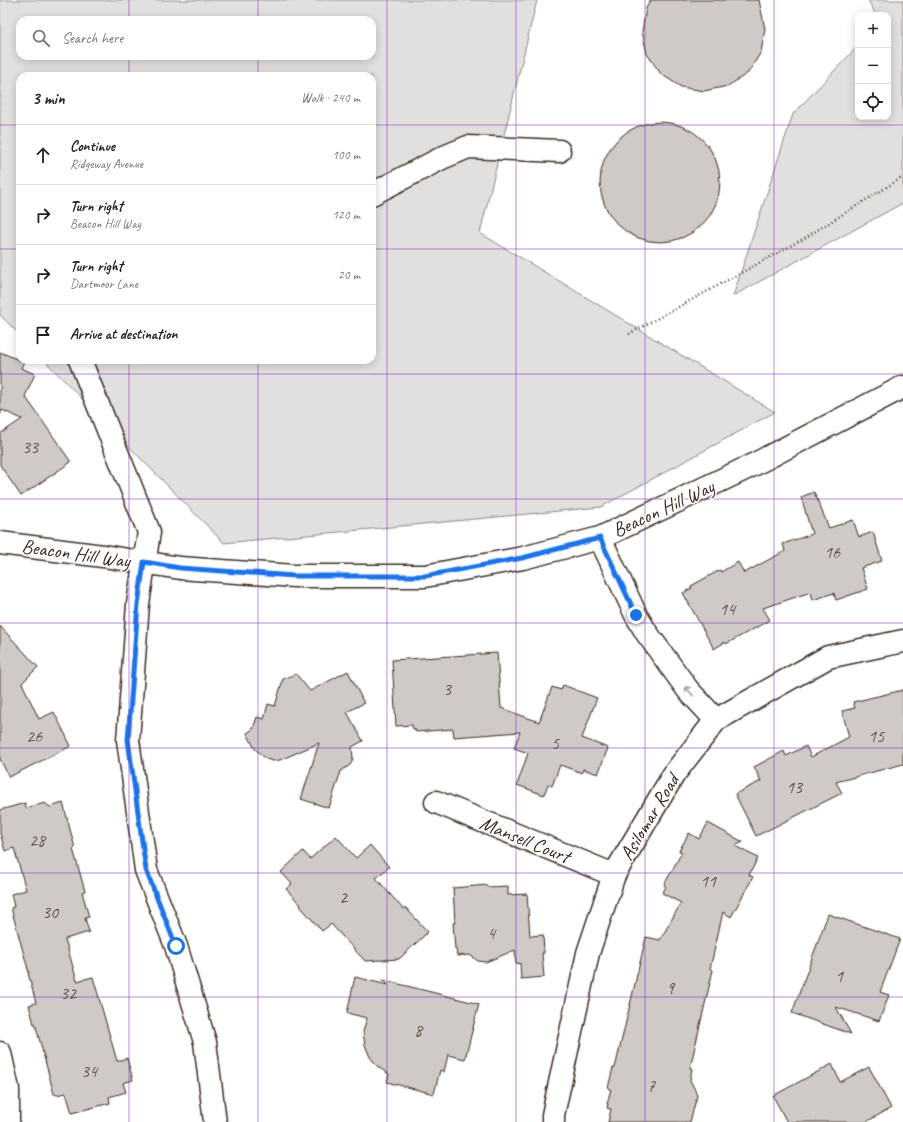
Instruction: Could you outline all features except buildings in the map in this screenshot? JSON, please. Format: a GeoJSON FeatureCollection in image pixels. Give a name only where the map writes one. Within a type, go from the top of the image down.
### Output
{"type":"FeatureCollection","features":[{"type":"Feature","properties":{"kind":"street"},"geometry":{"type":"LineString","coordinates":[[376,192],[444,157],[468,147],[559,151]]}},
{"type":"Feature","properties":{"kind":"street"},"geometry":{"type":"LineString","coordinates":[[82,364],[149,532],[138,604],[128,740],[146,870],[176,946],[205,1042],[215,1122]]}},
{"type":"Feature","properties":{"kind":"street","name":"Beacon Hill Way"},"geometry":{"type":"LineString","coordinates":[[0,542],[180,568],[294,576],[425,576],[522,558],[600,538],[755,464],[903,387]]}},
{"type":"Feature","properties":{"kind":"street"},"geometry":{"type":"LineString","coordinates":[[600,538],[636,615],[646,632],[688,690],[716,720]]}},
{"type":"Feature","properties":{"kind":"street","name":"Asilomar Road"},"geometry":{"type":"LineString","coordinates":[[554,1122],[553,1115],[588,953],[614,875],[674,774],[716,720],[828,657],[903,641]]}},
{"type":"Feature","properties":{"kind":"street","name":"Mansell Court"},"geometry":{"type":"LineString","coordinates":[[436,802],[614,875]]}},
{"type":"Feature","properties":{"kind":"street"},"geometry":{"type":"LineString","coordinates":[[0,1053],[8,1089],[8,1122]]}},
{"type":"Feature","properties":{"kind":"path"},"geometry":{"type":"LineString","coordinates":[[629,334],[803,239],[903,177]]}},
{"type":"Feature","properties":{"kind":"shaded area"},"geometry":{"type":"Polygon","coordinates":[[[0,0],[537,0],[480,233],[775,412],[601,507],[224,543],[48,364],[376,364],[376,72],[16,72],[16,331],[0,315],[0,0]]]}},
{"type":"Feature","properties":{"kind":"shaded area"},"geometry":{"type":"Polygon","coordinates":[[[868,0],[903,0],[903,203],[733,296],[793,114],[855,49],[855,120],[891,120],[891,12],[874,12],[868,0]]]}},
{"type":"Feature","properties":{"kind":"route"},"geometry":{"type":"LineString","coordinates":[[176,946],[146,870],[128,740],[138,604],[144,562],[180,568],[294,576],[425,576],[522,558],[600,538],[636,615]]}}]}
